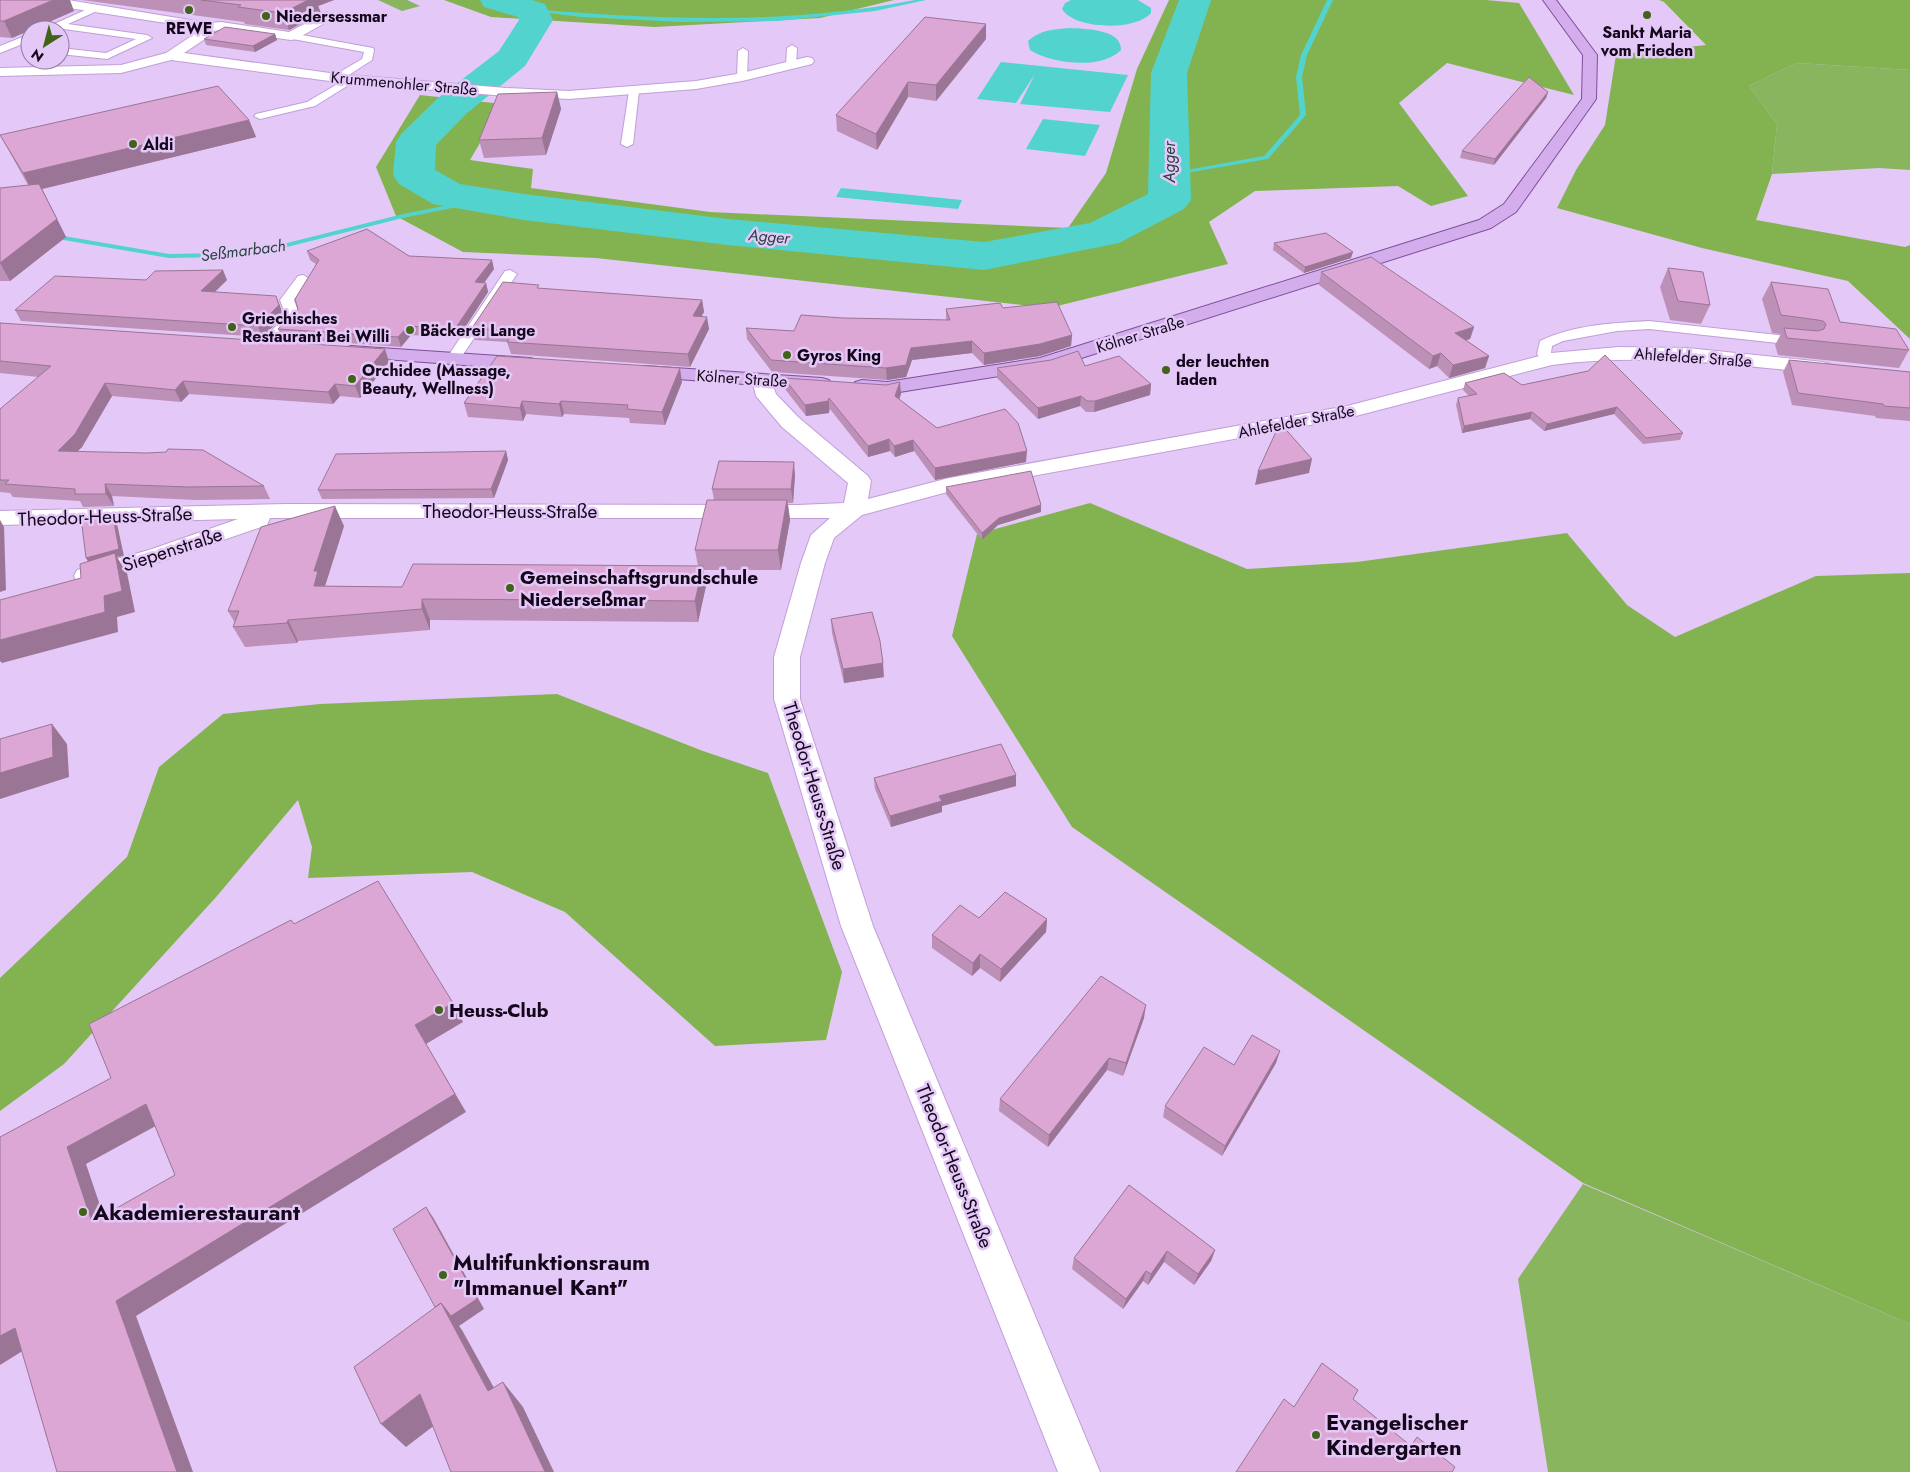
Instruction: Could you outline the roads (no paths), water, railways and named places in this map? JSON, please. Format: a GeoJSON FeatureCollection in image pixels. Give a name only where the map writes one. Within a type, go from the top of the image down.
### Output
{"type":"FeatureCollection","features":[{"type":"Feature","properties":{"kind":"main road","name":"Kölner Straße"},"geometry":{"type":"LineString","coordinates":[[626,370],[887,388],[1043,364],[1485,224],[1510,208],[1589,100],[1590,55],[1550,0]]}},
{"type":"Feature","properties":{"kind":"main road"},"geometry":{"type":"LineString","coordinates":[[255,345],[292,348]]}},
{"type":"Feature","properties":{"kind":"main road"},"geometry":{"type":"LineString","coordinates":[[328,350],[549,366]]}},
{"type":"Feature","properties":{"kind":"street"},"geometry":{"type":"LineString","coordinates":[[43,0],[198,25],[221,26],[291,36],[327,16]]}},
{"type":"Feature","properties":{"kind":"street"},"geometry":{"type":"LineString","coordinates":[[171,56],[206,32],[198,25]]}},
{"type":"Feature","properties":{"kind":"street","name":"Krummenohler Straße"},"geometry":{"type":"LineString","coordinates":[[0,72],[121,69],[171,56],[344,78],[506,92],[569,95],[696,85],[742,77],[807,61]]}},
{"type":"Feature","properties":{"kind":"street","name":"Ahlefelder Straße"},"geometry":{"type":"LineString","coordinates":[[854,510],[949,485],[1348,412],[1551,359],[1583,354],[1614,352],[1679,353],[1843,370]]}},
{"type":"Feature","properties":{"kind":"street"},"geometry":{"type":"LineString","coordinates":[[762,380],[766,396],[784,415],[860,481],[854,510]]}},
{"type":"Feature","properties":{"kind":"street","name":"Theodor-Heuss-Straße"},"geometry":{"type":"LineString","coordinates":[[0,518],[42,519],[286,511],[798,512],[854,510]]}},
{"type":"Feature","properties":{"kind":"street","name":"Theodor-Heuss-Straße"},"geometry":{"type":"LineString","coordinates":[[854,510],[823,535],[813,562],[787,657],[787,699],[857,926],[1079,1472]]}},
{"type":"Feature","properties":{"kind":"street","name":"Siepenstraße"},"geometry":{"type":"LineString","coordinates":[[65,583],[157,555],[286,511]]}},
{"type":"Feature","properties":{"kind":"lane"},"geometry":{"type":"LineString","coordinates":[[68,20],[94,8]]}},
{"type":"Feature","properties":{"kind":"lane"},"geometry":{"type":"LineString","coordinates":[[70,27],[146,38],[107,56],[70,52]]}},
{"type":"Feature","properties":{"kind":"lane"},"geometry":{"type":"LineString","coordinates":[[260,116],[311,104],[367,60],[369,50],[291,36]]}},
{"type":"Feature","properties":{"kind":"lane"},"geometry":{"type":"LineString","coordinates":[[0,52],[20,42]]}},
{"type":"Feature","properties":{"kind":"lane"},"geometry":{"type":"LineString","coordinates":[[791,65],[792,48]]}},
{"type":"Feature","properties":{"kind":"lane"},"geometry":{"type":"LineString","coordinates":[[742,77],[743,51]]}},
{"type":"Feature","properties":{"kind":"lane"},"geometry":{"type":"LineString","coordinates":[[0,52],[20,53]]}},
{"type":"Feature","properties":{"kind":"lane"},"geometry":{"type":"LineString","coordinates":[[627,144],[634,91]]}},
{"type":"Feature","properties":{"kind":"lane"},"geometry":{"type":"LineString","coordinates":[[453,359],[510,274]]}},
{"type":"Feature","properties":{"kind":"lane"},"geometry":{"type":"LineString","coordinates":[[255,345],[293,317],[287,300],[303,279]]}},
{"type":"Feature","properties":{"kind":"lane"},"geometry":{"type":"LineString","coordinates":[[1551,359],[1544,354],[1545,344],[1559,338],[1633,326],[1649,325],[1808,342]]}},
{"type":"Feature","properties":{"kind":"waterway","name":"Agger"},"geometry":{"type":"LineString","coordinates":[[496,0],[533,11],[536,20],[512,58],[452,106],[416,142],[414,175],[448,195],[524,207],[728,232],[984,256],[1103,234],[1169,200],[1169,73],[1195,0]]}},
{"type":"Feature","properties":{"kind":"waterway"},"geometry":{"type":"LineString","coordinates":[[533,11],[680,20],[778,20],[875,10],[923,0]]}},
{"type":"Feature","properties":{"kind":"waterway"},"geometry":{"type":"LineString","coordinates":[[1170,175],[1266,158],[1303,115],[1299,77],[1304,55],[1330,0]]}},
{"type":"Feature","properties":{"kind":"waterway","name":"Seßmarbach"},"geometry":{"type":"LineString","coordinates":[[52,236],[169,256],[224,255],[275,248],[403,216],[484,200]]}},
{"type":"Feature","properties":{"kind":"place","name":"REWE"},"geometry":{"type":"Point","coordinates":[189,10]}},
{"type":"Feature","properties":{"kind":"place","name":"Sankt Maria vom Frieden"},"geometry":{"type":"Point","coordinates":[1647,15]}},
{"type":"Feature","properties":{"kind":"place","name":"Niedersessmar"},"geometry":{"type":"Point","coordinates":[266,16]}},
{"type":"Feature","properties":{"kind":"place","name":"Aldi"},"geometry":{"type":"Point","coordinates":[133,144]}},
{"type":"Feature","properties":{"kind":"place","name":"Griechisches Restaurant Bei Willi"},"geometry":{"type":"Point","coordinates":[232,327]}},
{"type":"Feature","properties":{"kind":"place","name":"Bäckerei Lange"},"geometry":{"type":"Point","coordinates":[410,330]}},
{"type":"Feature","properties":{"kind":"place","name":"Gyros King"},"geometry":{"type":"Point","coordinates":[787,355]}},
{"type":"Feature","properties":{"kind":"place","name":"der leuchten laden"},"geometry":{"type":"Point","coordinates":[1166,370]}},
{"type":"Feature","properties":{"kind":"place","name":"Orchidee (Massage, Beauty, Wellness)"},"geometry":{"type":"Point","coordinates":[352,379]}},
{"type":"Feature","properties":{"kind":"place","name":"Gemeinschaftsgrundschule Niederseßmar"},"geometry":{"type":"Point","coordinates":[510,588]}},
{"type":"Feature","properties":{"kind":"place","name":"Heuss-Club"},"geometry":{"type":"Point","coordinates":[439,1010]}},
{"type":"Feature","properties":{"kind":"place","name":"Akademierestaurant"},"geometry":{"type":"Point","coordinates":[83,1212]}},
{"type":"Feature","properties":{"kind":"place","name":"Multifunktionsraum \"Immanuel Kant\""},"geometry":{"type":"Point","coordinates":[443,1275]}},
{"type":"Feature","properties":{"kind":"place","name":"Evangelischer Kindergarten"},"geometry":{"type":"Point","coordinates":[1316,1435]}}]}
